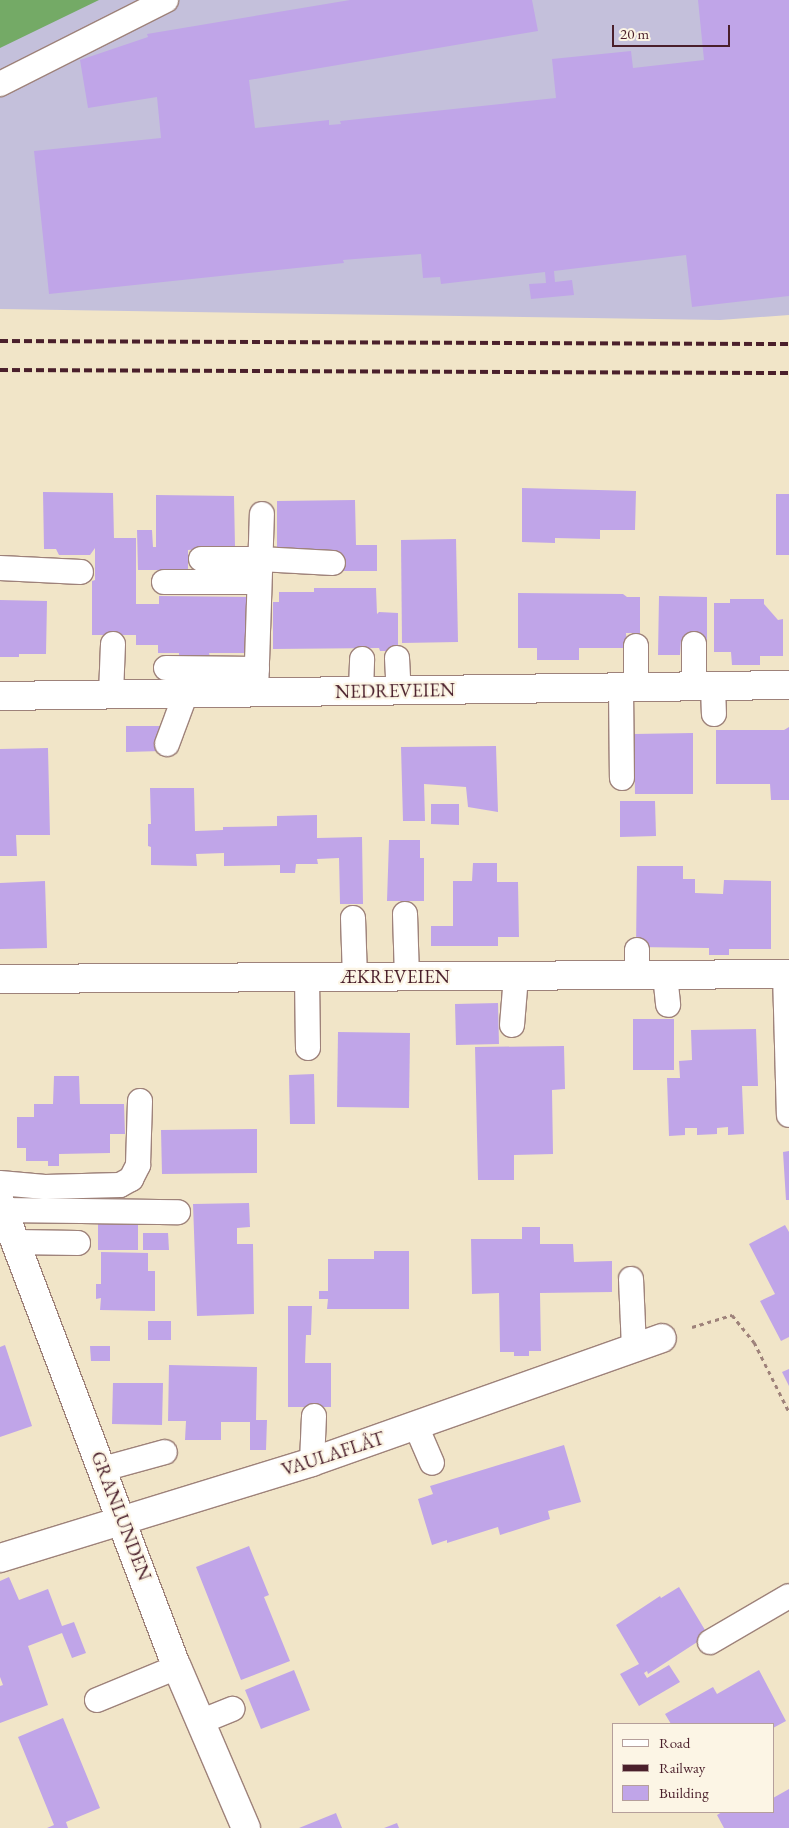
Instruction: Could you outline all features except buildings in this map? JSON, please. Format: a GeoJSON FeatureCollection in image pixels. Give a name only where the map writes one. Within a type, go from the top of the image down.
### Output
{"type":"FeatureCollection","features":[{"type":"Feature","properties":{"kind":"street","name":"NEDREVEIEN"},"geometry":{"type":"LineString","coordinates":[[0,696],[186,693],[257,680],[361,691],[789,686]]}},
{"type":"Feature","properties":{"kind":"street","name":"ÆKREVEIEN"},"geometry":{"type":"LineString","coordinates":[[0,979],[516,976],[637,963],[665,975],[787,974]]}},
{"type":"Feature","properties":{"kind":"street","name":"GRANLUNDEN"},"geometry":{"type":"LineString","coordinates":[[2,1206],[177,1667],[246,1828]]}},
{"type":"Feature","properties":{"kind":"street","name":"VAULAFLÅT"},"geometry":{"type":"LineString","coordinates":[[0,1558],[312,1462],[662,1338]]}},
{"type":"Feature","properties":{"kind":"lane"},"geometry":{"type":"LineString","coordinates":[[0,84],[166,0]]}},
{"type":"Feature","properties":{"kind":"lane"},"geometry":{"type":"LineString","coordinates":[[166,668],[257,680],[262,514]]}},
{"type":"Feature","properties":{"kind":"lane"},"geometry":{"type":"LineString","coordinates":[[201,559],[260,559],[333,563]]}},
{"type":"Feature","properties":{"kind":"lane"},"geometry":{"type":"LineString","coordinates":[[0,568],[81,572]]}},
{"type":"Feature","properties":{"kind":"lane"},"geometry":{"type":"LineString","coordinates":[[164,582],[259,582]]}},
{"type":"Feature","properties":{"kind":"lane"},"geometry":{"type":"LineString","coordinates":[[111,694],[113,644]]}},
{"type":"Feature","properties":{"kind":"lane"},"geometry":{"type":"LineString","coordinates":[[694,644],[704,687],[714,714]]}},
{"type":"Feature","properties":{"kind":"lane"},"geometry":{"type":"LineString","coordinates":[[622,778],[628,688],[636,646]]}},
{"type":"Feature","properties":{"kind":"lane"},"geometry":{"type":"LineString","coordinates":[[397,658],[399,691]]}},
{"type":"Feature","properties":{"kind":"lane"},"geometry":{"type":"LineString","coordinates":[[361,691],[362,659]]}},
{"type":"Feature","properties":{"kind":"lane"},"geometry":{"type":"LineString","coordinates":[[166,744],[186,693]]}},
{"type":"Feature","properties":{"kind":"lane"},"geometry":{"type":"LineString","coordinates":[[405,914],[408,977]]}},
{"type":"Feature","properties":{"kind":"lane"},"geometry":{"type":"LineString","coordinates":[[353,918],[355,977]]}},
{"type":"Feature","properties":{"kind":"lane"},"geometry":{"type":"LineString","coordinates":[[787,974],[789,1116]]}},
{"type":"Feature","properties":{"kind":"lane"},"geometry":{"type":"LineString","coordinates":[[665,975],[668,1005]]}},
{"type":"Feature","properties":{"kind":"lane"},"geometry":{"type":"LineString","coordinates":[[512,1025],[516,976]]}},
{"type":"Feature","properties":{"kind":"lane"},"geometry":{"type":"LineString","coordinates":[[307,977],[308,1048]]}},
{"type":"Feature","properties":{"kind":"lane"},"geometry":{"type":"LineString","coordinates":[[0,1183],[45,1187],[120,1185],[126,1182],[131,1179],[138,1165],[140,1101]]}},
{"type":"Feature","properties":{"kind":"lane"},"geometry":{"type":"LineString","coordinates":[[2,1206],[178,1212]]}},
{"type":"Feature","properties":{"kind":"lane"},"geometry":{"type":"LineString","coordinates":[[15,1242],[78,1243]]}},
{"type":"Feature","properties":{"kind":"lane"},"geometry":{"type":"LineString","coordinates":[[631,1279],[634,1348]]}},
{"type":"Feature","properties":{"kind":"lane"},"geometry":{"type":"LineString","coordinates":[[312,1462],[314,1416]]}},
{"type":"Feature","properties":{"kind":"lane"},"geometry":{"type":"LineString","coordinates":[[416,1426],[432,1463]]}},
{"type":"Feature","properties":{"kind":"lane"},"geometry":{"type":"LineString","coordinates":[[103,1469],[165,1452]]}},
{"type":"Feature","properties":{"kind":"lane"},"geometry":{"type":"LineString","coordinates":[[710,1642],[789,1596]]}},
{"type":"Feature","properties":{"kind":"lane"},"geometry":{"type":"LineString","coordinates":[[98,1700],[177,1667]]}},
{"type":"Feature","properties":{"kind":"lane"},"geometry":{"type":"LineString","coordinates":[[200,1722],[232,1709]]}},
{"type":"Feature","properties":{"kind":"path"},"geometry":{"type":"LineString","coordinates":[[662,1338],[705,1322],[732,1315],[754,1342],[789,1412]]}},
{"type":"Feature","properties":{"kind":"shaded area"},"geometry":{"type":"Polygon","coordinates":[[[0,0],[789,0],[789,315],[720,320],[0,309],[0,0]]]}},
{"type":"Feature","properties":{"kind":"green space"},"geometry":{"type":"Polygon","coordinates":[[[0,0],[99,0],[0,48],[0,0]]]}},
{"type":"Feature","properties":{"kind":"railway"},"geometry":{"type":"LineString","coordinates":[[0,341],[789,344]]}},
{"type":"Feature","properties":{"kind":"railway"},"geometry":{"type":"LineString","coordinates":[[0,370],[789,373]]}}]}
